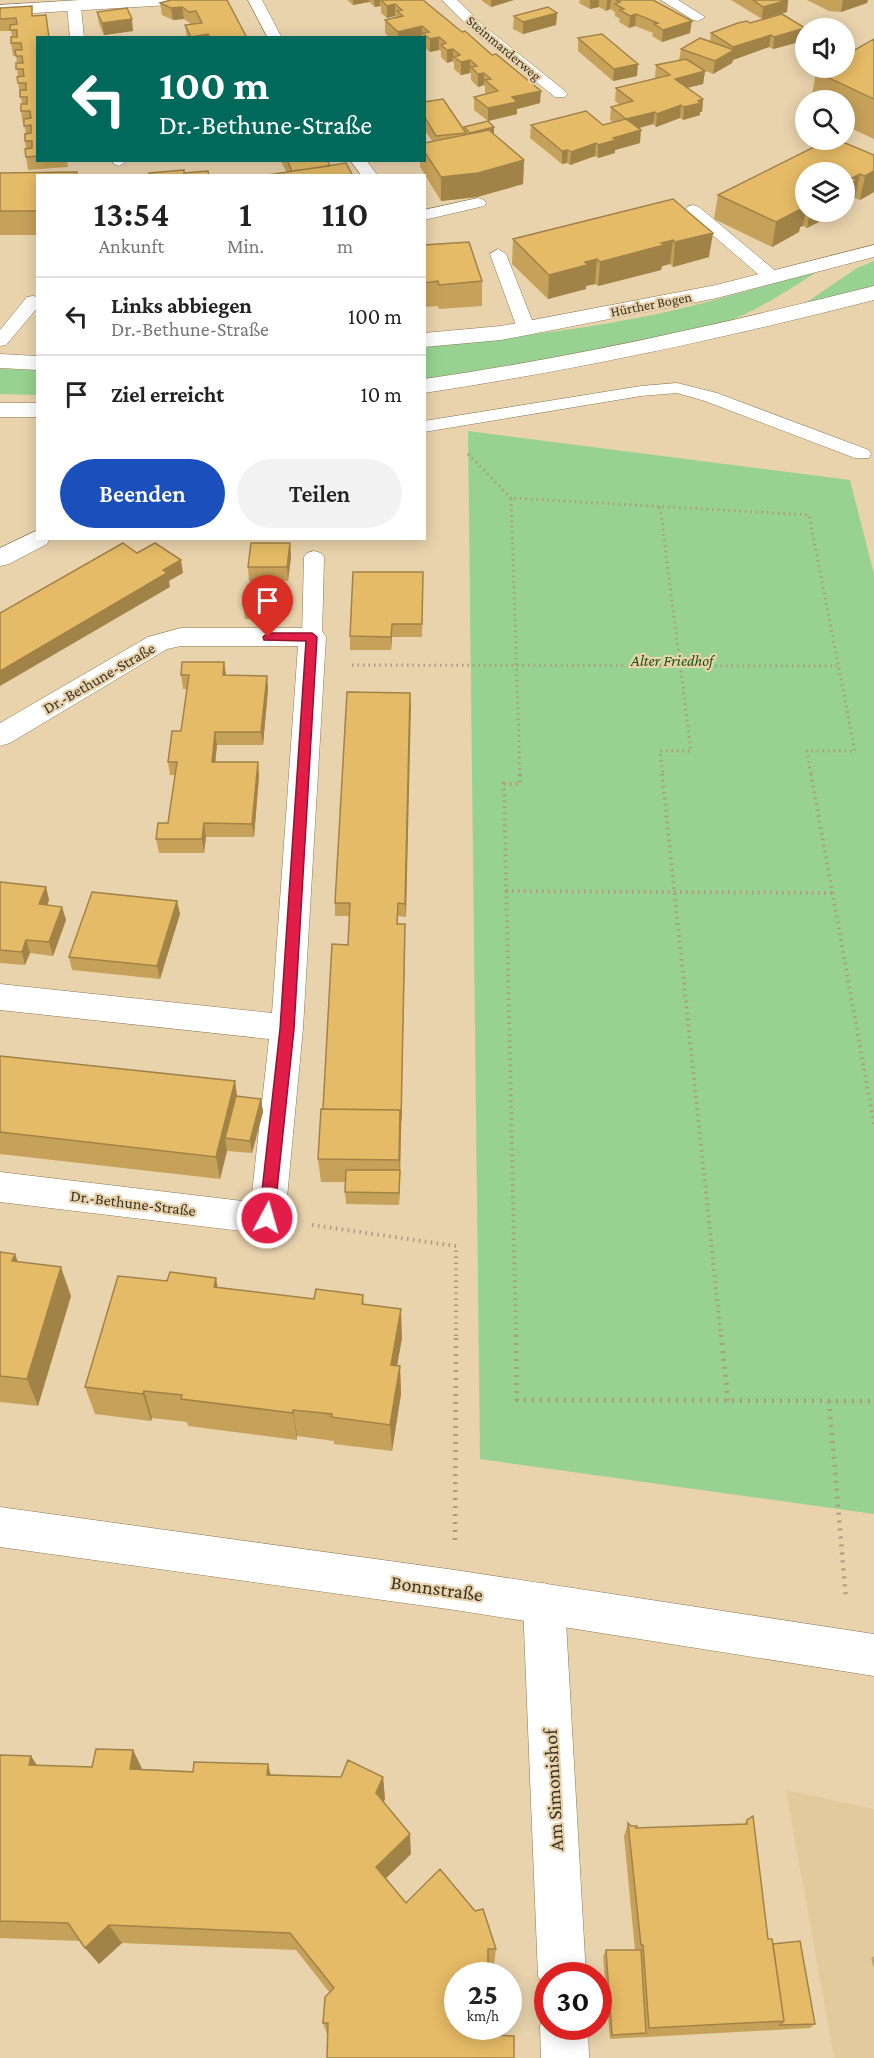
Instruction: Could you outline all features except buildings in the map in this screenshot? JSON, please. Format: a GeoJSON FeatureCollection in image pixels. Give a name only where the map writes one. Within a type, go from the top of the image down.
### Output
{"type":"FeatureCollection","features":[{"type":"Feature","properties":{"kind":"street"},"geometry":{"type":"LineString","coordinates":[[0,10],[170,0]]}},
{"type":"Feature","properties":{"kind":"street","name":"Hürther Bogen"},"geometry":{"type":"LineString","coordinates":[[426,339],[501,333],[717,291],[874,251]]}},
{"type":"Feature","properties":{"kind":"street","name":"Hürther Bogen"},"geometry":{"type":"LineString","coordinates":[[741,328],[808,285],[874,251]]}},
{"type":"Feature","properties":{"kind":"street","name":"Hürther Bogen"},"geometry":{"type":"LineString","coordinates":[[426,386],[514,373],[741,328],[874,293]]}},
{"type":"Feature","properties":{"kind":"street"},"geometry":{"type":"LineString","coordinates":[[0,361],[36,363]]}},
{"type":"Feature","properties":{"kind":"street"},"geometry":{"type":"LineString","coordinates":[[0,410],[36,410]]}},
{"type":"Feature","properties":{"kind":"street"},"geometry":{"type":"LineString","coordinates":[[0,558],[36,539]]}},
{"type":"Feature","properties":{"kind":"street","name":"Dr.-Bethune-Straße"},"geometry":{"type":"LineString","coordinates":[[0,736],[158,643],[181,637],[310,651]]}},
{"type":"Feature","properties":{"kind":"street"},"geometry":{"type":"LineString","coordinates":[[267,1218],[287,1029],[310,651]]}},
{"type":"Feature","properties":{"kind":"street"},"geometry":{"type":"LineString","coordinates":[[0,997],[287,1029]]}},
{"type":"Feature","properties":{"kind":"street","name":"Dr.-Bethune-Straße"},"geometry":{"type":"LineString","coordinates":[[0,1187],[267,1218]]}},
{"type":"Feature","properties":{"kind":"street","name":"Bonnstraße"},"geometry":{"type":"LineString","coordinates":[[0,1527],[454,1590],[862,1654]]}},
{"type":"Feature","properties":{"kind":"street","name":"Am Simonishof"},"geometry":{"type":"LineString","coordinates":[[544,1604],[561,1962]]}},
{"type":"Feature","properties":{"kind":"street"},"geometry":{"type":"LineString","coordinates":[[564,2040],[565,2058]]}},
{"type":"Feature","properties":{"kind":"lane"},"geometry":{"type":"LineString","coordinates":[[255,0],[274,36]]}},
{"type":"Feature","properties":{"kind":"lane","name":"Steinmarderweg"},"geometry":{"type":"LineString","coordinates":[[449,0],[479,28],[560,94]]}},
{"type":"Feature","properties":{"kind":"lane"},"geometry":{"type":"LineString","coordinates":[[668,0],[698,17]]}},
{"type":"Feature","properties":{"kind":"lane"},"geometry":{"type":"LineString","coordinates":[[74,7],[77,36]]}},
{"type":"Feature","properties":{"kind":"lane"},"geometry":{"type":"LineString","coordinates":[[359,162],[369,174]]}},
{"type":"Feature","properties":{"kind":"lane"},"geometry":{"type":"LineString","coordinates":[[426,215],[478,203]]}},
{"type":"Feature","properties":{"kind":"lane"},"geometry":{"type":"LineString","coordinates":[[693,210],[772,277]]}},
{"type":"Feature","properties":{"kind":"lane"},"geometry":{"type":"LineString","coordinates":[[498,254],[526,328]]}},
{"type":"Feature","properties":{"kind":"lane"},"geometry":{"type":"LineString","coordinates":[[0,340],[33,301]]}},
{"type":"Feature","properties":{"kind":"lane"},"geometry":{"type":"LineString","coordinates":[[434,425],[641,391],[677,388],[711,397],[862,454]]}},
{"type":"Feature","properties":{"kind":"lane"},"geometry":{"type":"LineString","coordinates":[[310,651],[314,557]]}},
{"type":"Feature","properties":{"kind":"path"},"geometry":{"type":"LineString","coordinates":[[434,425],[511,498],[808,515],[855,751],[807,751],[874,1124]]}},
{"type":"Feature","properties":{"kind":"path"},"geometry":{"type":"LineString","coordinates":[[511,498],[520,784],[504,784],[517,1400],[874,1401]]}},
{"type":"Feature","properties":{"kind":"path"},"geometry":{"type":"LineString","coordinates":[[660,507],[691,751],[660,751],[728,1401]]}},
{"type":"Feature","properties":{"kind":"path"},"geometry":{"type":"LineString","coordinates":[[310,651],[517,665],[837,666]]}},
{"type":"Feature","properties":{"kind":"path"},"geometry":{"type":"LineString","coordinates":[[506,891],[832,893]]}},
{"type":"Feature","properties":{"kind":"path"},"geometry":{"type":"LineString","coordinates":[[267,1218],[456,1246],[454,1590]]}},
{"type":"Feature","properties":{"kind":"path"},"geometry":{"type":"LineString","coordinates":[[829,1401],[862,1654]]}},
{"type":"Feature","properties":{"kind":"shaded area"},"geometry":{"type":"Polygon","coordinates":[[[786,1790],[874,1809],[874,2058],[834,2058],[786,1790]]]}},
{"type":"Feature","properties":{"kind":"green space"},"geometry":{"type":"Polygon","coordinates":[[[874,261],[874,287],[804,304],[857,268],[874,261]]]}},
{"type":"Feature","properties":{"kind":"green space"},"geometry":{"type":"Polygon","coordinates":[[[820,270],[774,299],[724,322],[613,349],[426,380],[426,346],[592,326],[647,316],[820,270]]]}},
{"type":"Feature","properties":{"kind":"green space"},"geometry":{"type":"Polygon","coordinates":[[[0,369],[36,370],[36,395],[0,394],[0,369]]]}},
{"type":"Feature","properties":{"kind":"green space","name":"Alter Friedhof"},"geometry":{"type":"Polygon","coordinates":[[[468,431],[850,480],[874,574],[874,1514],[480,1459],[468,431]]]}},
{"type":"Feature","properties":{"kind":"route"},"geometry":{"type":"LineString","coordinates":[[267,1218],[287,1029],[308,664],[312,637],[268,637]]}}]}
